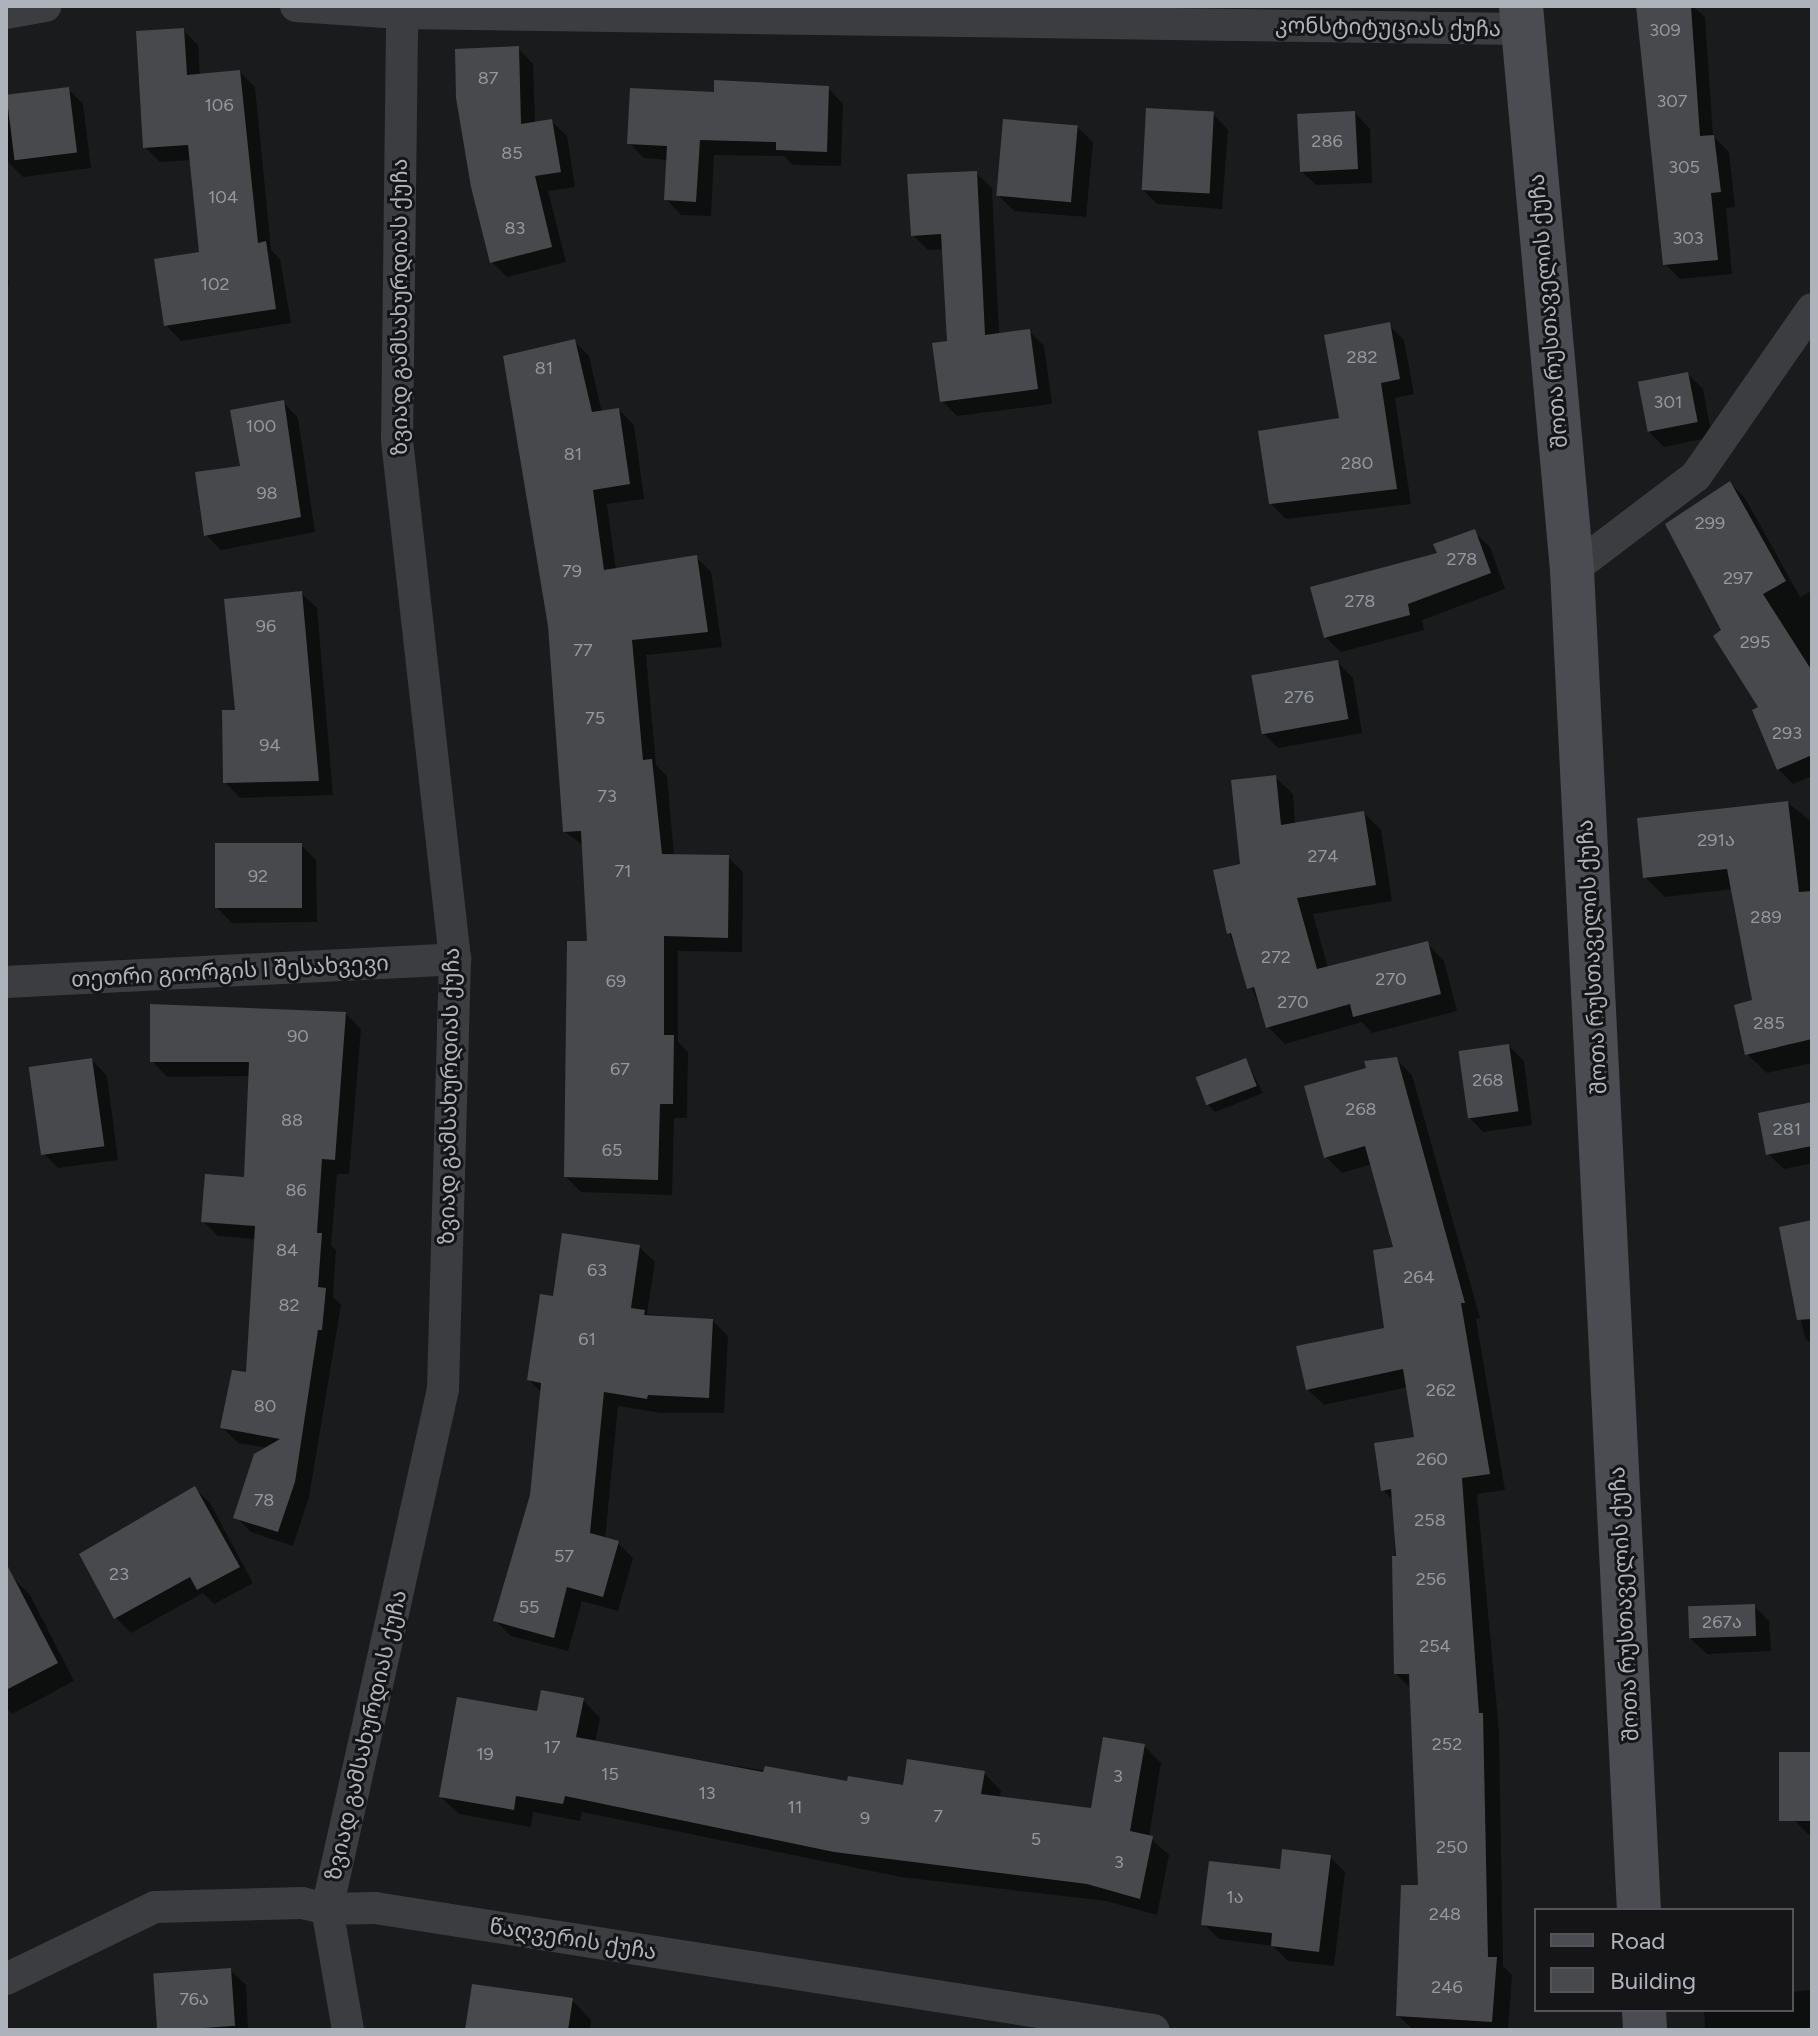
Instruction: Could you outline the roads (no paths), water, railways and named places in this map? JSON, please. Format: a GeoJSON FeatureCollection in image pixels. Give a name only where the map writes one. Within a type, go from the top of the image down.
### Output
{"type":"FeatureCollection","features":[{"type":"Feature","properties":{"kind":"main road","name":"შოთა რუსთაველის ქუჩა"},"geometry":{"type":"LineString","coordinates":[[1521,17],[1572,570],[1639,1908]]}},
{"type":"Feature","properties":{"kind":"street"},"geometry":{"type":"LineString","coordinates":[[6,13],[45,6]]}},
{"type":"Feature","properties":{"kind":"street","name":"კონსტიტუციას ქუჩა"},"geometry":{"type":"LineString","coordinates":[[296,6],[401,10],[1521,17]]}},
{"type":"Feature","properties":{"kind":"street","name":"ზვიად გამსახურდიას ქუჩა"},"geometry":{"type":"LineString","coordinates":[[348,2030],[327,1909],[443,1389],[455,959],[397,440],[401,10]]}},
{"type":"Feature","properties":{"kind":"street"},"geometry":{"type":"LineString","coordinates":[[1572,570],[1696,476],[1812,309]]}},
{"type":"Feature","properties":{"kind":"street","name":"თეთრი გიორგის I შესახვევი"},"geometry":{"type":"LineString","coordinates":[[6,982],[455,959]]}},
{"type":"Feature","properties":{"kind":"street","name":"წაღვერის ქუჩა"},"geometry":{"type":"LineString","coordinates":[[6,1979],[155,1907],[302,1903],[327,1909],[375,1908],[1153,2030]]}}]}
